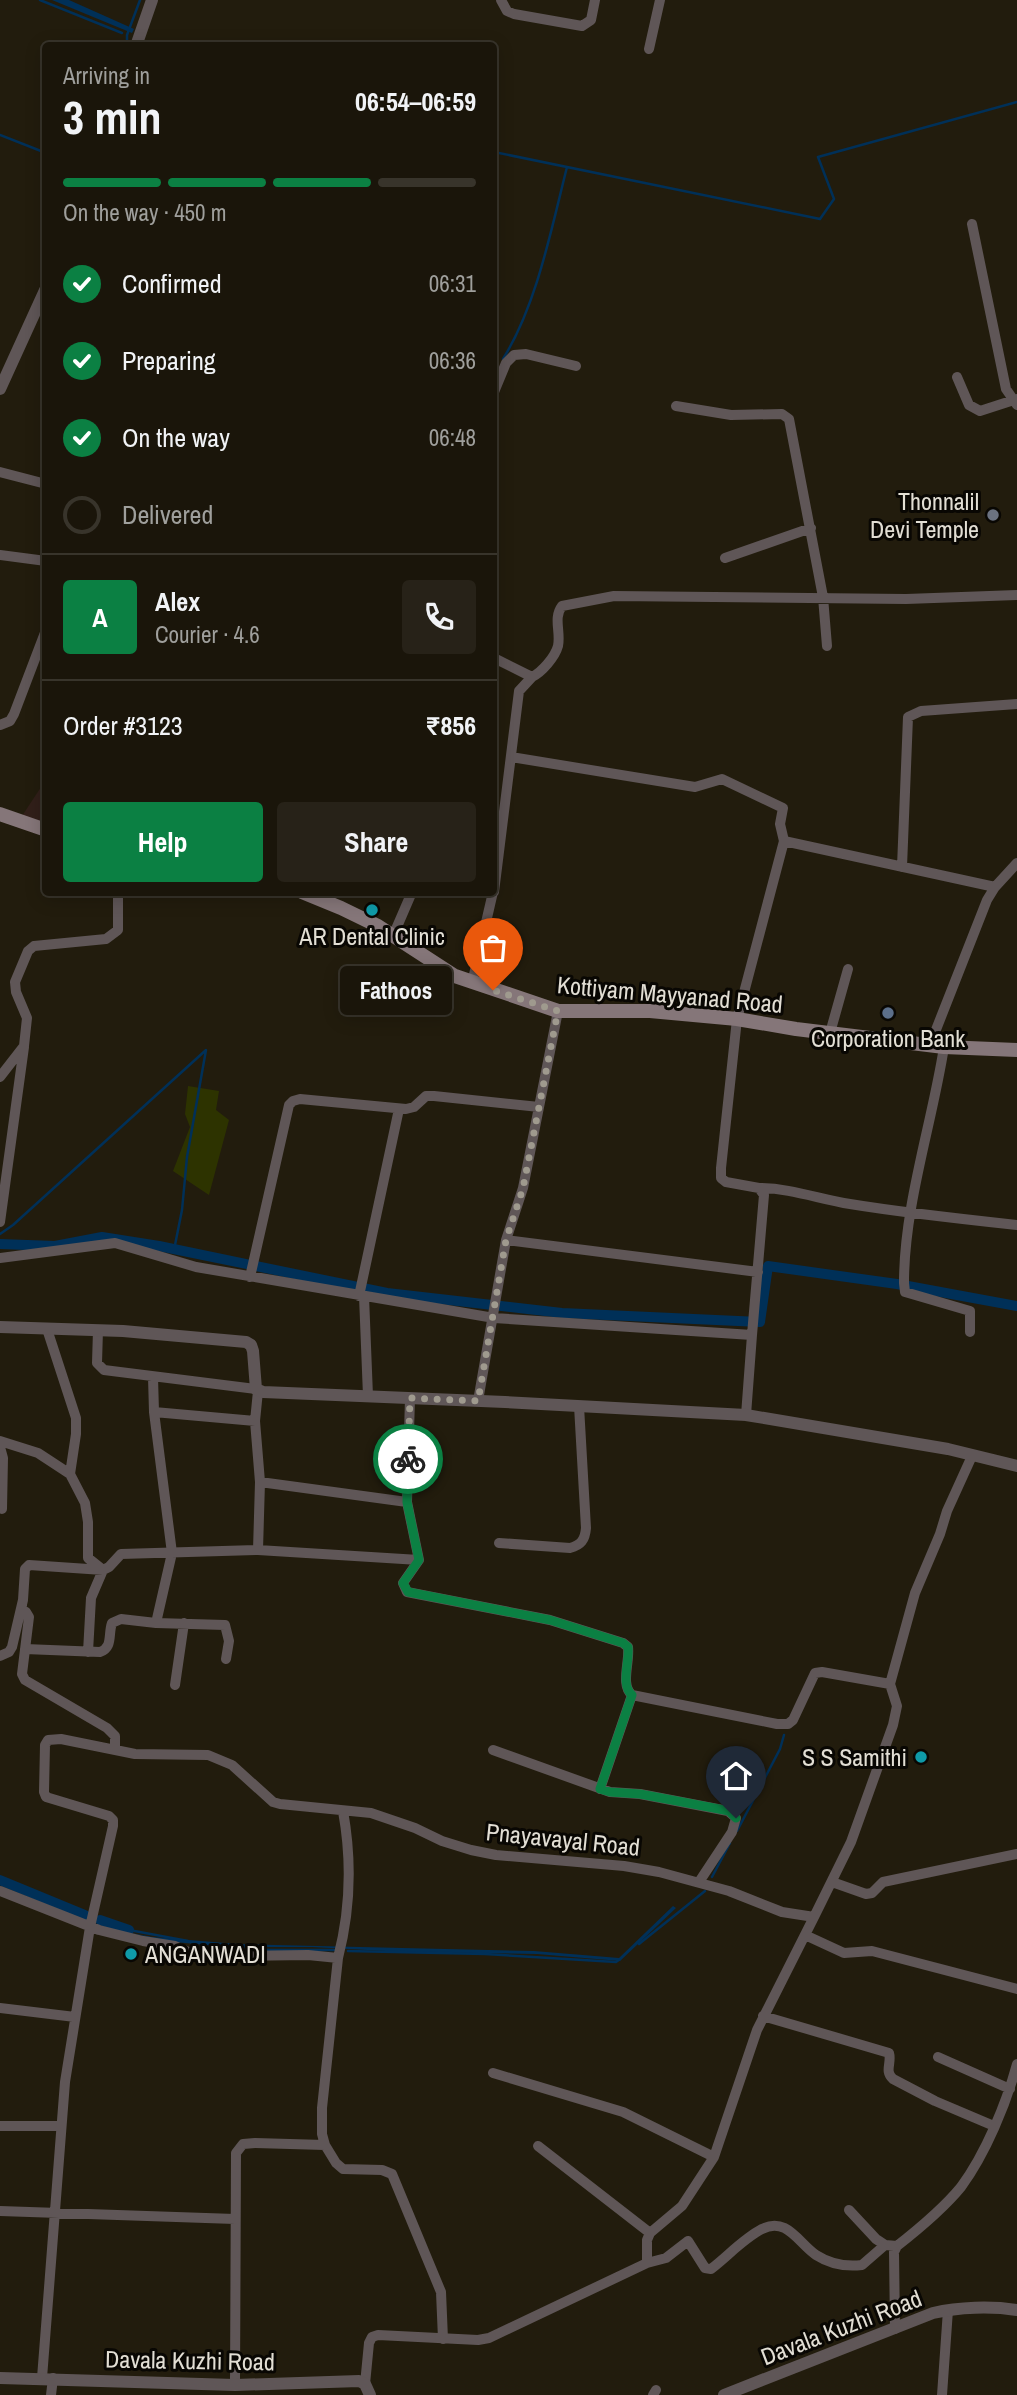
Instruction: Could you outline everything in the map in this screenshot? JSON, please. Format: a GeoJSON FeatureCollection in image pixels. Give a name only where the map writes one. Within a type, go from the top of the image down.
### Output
{"type":"FeatureCollection","features":[{"type":"Feature","properties":{"kind":"main road"},"geometry":{"type":"LineString","coordinates":[[0,814],[42,829]]}},
{"type":"Feature","properties":{"kind":"main road","name":"Kottiyam Mayyanad Road"},"geometry":{"type":"LineString","coordinates":[[312,896],[341,908],[393,936],[455,976],[558,1011],[650,1011],[737,1019],[937,1046],[1017,1050]]}},
{"type":"Feature","properties":{"kind":"street"},"geometry":{"type":"LineString","coordinates":[[137,42],[152,0]]}},
{"type":"Feature","properties":{"kind":"street"},"geometry":{"type":"LineString","coordinates":[[502,0],[507,11],[514,14],[582,26],[591,20],[594,0]]}},
{"type":"Feature","properties":{"kind":"street"},"geometry":{"type":"LineString","coordinates":[[649,49],[660,0]]}},
{"type":"Feature","properties":{"kind":"street"},"geometry":{"type":"LineString","coordinates":[[957,377],[969,405],[980,411],[1016,401],[1006,388],[972,224]]}},
{"type":"Feature","properties":{"kind":"street"},"geometry":{"type":"LineString","coordinates":[[0,389],[42,297]]}},
{"type":"Feature","properties":{"kind":"street"},"geometry":{"type":"LineString","coordinates":[[497,385],[506,363],[514,355],[526,354],[576,366]]}},
{"type":"Feature","properties":{"kind":"street"},"geometry":{"type":"LineString","coordinates":[[676,406],[731,415],[782,414],[789,419],[823,597],[827,646]]}},
{"type":"Feature","properties":{"kind":"street"},"geometry":{"type":"LineString","coordinates":[[0,472],[42,483]]}},
{"type":"Feature","properties":{"kind":"street"},"geometry":{"type":"LineString","coordinates":[[725,558],[811,528]]}},
{"type":"Feature","properties":{"kind":"street"},"geometry":{"type":"LineString","coordinates":[[0,555],[42,560]]}},
{"type":"Feature","properties":{"kind":"street"},"geometry":{"type":"LineString","coordinates":[[497,862],[519,691],[554,653],[558,645],[558,612],[562,606],[614,596],[906,599],[1017,595]]}},
{"type":"Feature","properties":{"kind":"street"},"geometry":{"type":"LineString","coordinates":[[0,725],[10,721],[14,714],[42,640]]}},
{"type":"Feature","properties":{"kind":"street"},"geometry":{"type":"LineString","coordinates":[[497,660],[532,677]]}},
{"type":"Feature","properties":{"kind":"street"},"geometry":{"type":"LineString","coordinates":[[902,867],[908,717],[921,711],[1017,704]]}},
{"type":"Feature","properties":{"kind":"street"},"geometry":{"type":"LineString","coordinates":[[511,757],[695,787],[722,779],[783,808],[780,824],[784,841],[737,1019],[721,1178],[726,1182],[759,1188],[779,1188],[847,1204],[1017,1224]]}},
{"type":"Feature","properties":{"kind":"street"},"geometry":{"type":"LineString","coordinates":[[784,841],[995,887]]}},
{"type":"Feature","properties":{"kind":"street"},"geometry":{"type":"LineString","coordinates":[[970,1332],[970,1311],[905,1292],[909,1213],[918,1178],[937,1046],[987,900],[1017,863]]}},
{"type":"Feature","properties":{"kind":"street"},"geometry":{"type":"LineString","coordinates":[[0,1222],[27,1018],[16,992],[15,982],[28,951],[34,946],[114,936],[118,930],[118,896]]}},
{"type":"Feature","properties":{"kind":"street"},"geometry":{"type":"LineString","coordinates":[[393,936],[410,896]]}},
{"type":"Feature","properties":{"kind":"street"},"geometry":{"type":"LineString","coordinates":[[472,983],[492,896]]}},
{"type":"Feature","properties":{"kind":"street"},"geometry":{"type":"LineString","coordinates":[[830,1033],[848,969]]}},
{"type":"Feature","properties":{"kind":"street"},"geometry":{"type":"LineString","coordinates":[[478,1401],[506,1240],[523,1188],[558,1011]]}},
{"type":"Feature","properties":{"kind":"street"},"geometry":{"type":"LineString","coordinates":[[0,1077],[24,1046]]}},
{"type":"Feature","properties":{"kind":"street"},"geometry":{"type":"LineString","coordinates":[[250,1278],[289,1105],[293,1101],[399,1109],[414,1107],[426,1096],[539,1107]]}},
{"type":"Feature","properties":{"kind":"street"},"geometry":{"type":"LineString","coordinates":[[368,1396],[361,1296],[399,1109]]}},
{"type":"Feature","properties":{"kind":"street"},"geometry":{"type":"LineString","coordinates":[[746,1415],[764,1195],[759,1188]]}},
{"type":"Feature","properties":{"kind":"street"},"geometry":{"type":"LineString","coordinates":[[506,1240],[758,1272]]}},
{"type":"Feature","properties":{"kind":"street"},"geometry":{"type":"LineString","coordinates":[[0,1258],[115,1243],[196,1268],[494,1318],[752,1335]]}},
{"type":"Feature","properties":{"kind":"street"},"geometry":{"type":"LineString","coordinates":[[0,1327],[98,1330],[246,1342],[251,1345],[257,1390],[255,1421],[260,1482],[258,1550]]}},
{"type":"Feature","properties":{"kind":"street"},"geometry":{"type":"LineString","coordinates":[[47,1329],[76,1418],[69,1474]]}},
{"type":"Feature","properties":{"kind":"street"},"geometry":{"type":"LineString","coordinates":[[98,1330],[97,1357],[100,1368],[153,1377],[257,1390],[746,1415],[947,1449],[1017,1466]]}},
{"type":"Feature","properties":{"kind":"street"},"geometry":{"type":"LineString","coordinates":[[153,1377],[154,1412],[172,1553],[156,1623]]}},
{"type":"Feature","properties":{"kind":"street"},"geometry":{"type":"LineString","coordinates":[[410,1398],[407,1502],[419,1560],[403,1583],[404,1588],[412,1595],[550,1620],[623,1643],[628,1647],[629,1657],[626,1686],[632,1695],[783,1725],[793,1720],[815,1673],[890,1684]]}},
{"type":"Feature","properties":{"kind":"street"},"geometry":{"type":"LineString","coordinates":[[499,1543],[570,1548],[583,1541],[586,1528],[579,1406]]}},
{"type":"Feature","properties":{"kind":"street"},"geometry":{"type":"LineString","coordinates":[[154,1412],[255,1421]]}},
{"type":"Feature","properties":{"kind":"street"},"geometry":{"type":"LineString","coordinates":[[0,1441],[38,1453],[69,1474],[85,1503],[88,1558],[103,1570]]}},
{"type":"Feature","properties":{"kind":"street"},"geometry":{"type":"LineString","coordinates":[[0,1447],[3,1458],[2,1508]]}},
{"type":"Feature","properties":{"kind":"street"},"geometry":{"type":"LineString","coordinates":[[647,2263],[649,2233],[682,2206],[714,2157],[763,2016],[851,1842],[893,1725],[897,1706],[890,1684],[919,1579],[972,1456]]}},
{"type":"Feature","properties":{"kind":"street"},"geometry":{"type":"LineString","coordinates":[[260,1482],[407,1502]]}},
{"type":"Feature","properties":{"kind":"street"},"geometry":{"type":"LineString","coordinates":[[115,1749],[115,1736],[107,1728],[25,1680],[22,1674],[29,1617],[21,1609],[25,1569],[29,1565],[103,1570],[121,1554],[258,1550],[419,1560]]}},
{"type":"Feature","properties":{"kind":"street"},"geometry":{"type":"LineString","coordinates":[[88,1652],[92,1598],[103,1570]]}},
{"type":"Feature","properties":{"kind":"street"},"geometry":{"type":"LineString","coordinates":[[0,1656],[9,1652],[12,1647],[23,1600]]}},
{"type":"Feature","properties":{"kind":"street"},"geometry":{"type":"LineString","coordinates":[[25,1649],[88,1652],[106,1650],[110,1628],[116,1620],[225,1625],[229,1641],[226,1659]]}},
{"type":"Feature","properties":{"kind":"street"},"geometry":{"type":"LineString","coordinates":[[175,1685],[184,1623]]}},
{"type":"Feature","properties":{"kind":"street"},"geometry":{"type":"LineString","coordinates":[[600,1789],[632,1695]]}},
{"type":"Feature","properties":{"kind":"street","name":"Pnayavayal Road"},"geometry":{"type":"LineString","coordinates":[[90,1927],[113,1820],[109,1816],[46,1797],[46,1745],[48,1740],[54,1738],[144,1755],[208,1755],[232,1765],[274,1802],[371,1813],[415,1828],[442,1841],[496,1855],[624,1866],[659,1872],[729,1891],[782,1912],[814,1917]]}},
{"type":"Feature","properties":{"kind":"street"},"geometry":{"type":"LineString","coordinates":[[493,1750],[610,1792],[640,1794],[729,1811],[736,1818],[732,1832],[699,1882]]}},
{"type":"Feature","properties":{"kind":"street"},"geometry":{"type":"LineString","coordinates":[[343,1811],[350,1891],[338,1958],[322,2108],[322,2134],[325,2145],[343,2169],[382,2170],[392,2174],[441,2292],[443,2339]]}},
{"type":"Feature","properties":{"kind":"street"},"geometry":{"type":"LineString","coordinates":[[832,1882],[866,1894],[872,1893],[883,1882],[1017,1854]]}},
{"type":"Feature","properties":{"kind":"street"},"geometry":{"type":"LineString","coordinates":[[0,1891],[90,1927],[143,1941],[175,1946],[191,1953],[338,1958]]}},
{"type":"Feature","properties":{"kind":"street"},"geometry":{"type":"LineString","coordinates":[[51,2395],[48,2378],[54,2213],[61,2126],[65,2081],[90,1927]]}},
{"type":"Feature","properties":{"kind":"street"},"geometry":{"type":"LineString","coordinates":[[805,1935],[844,1953],[872,1951],[1017,1989]]}},
{"type":"Feature","properties":{"kind":"street"},"geometry":{"type":"LineString","coordinates":[[0,2008],[75,2017]]}},
{"type":"Feature","properties":{"kind":"street"},"geometry":{"type":"LineString","coordinates":[[763,2016],[889,2053],[891,2058],[888,2075],[893,2079],[935,2101],[994,2126]]}},
{"type":"Feature","properties":{"kind":"street"},"geometry":{"type":"LineString","coordinates":[[938,2057],[1010,2089]]}},
{"type":"Feature","properties":{"kind":"street"},"geometry":{"type":"LineString","coordinates":[[895,2329],[894,2252],[897,2246],[938,2211],[963,2184],[994,2126],[1010,2089],[1017,2064]]}},
{"type":"Feature","properties":{"kind":"street"},"geometry":{"type":"LineString","coordinates":[[493,2073],[622,2112],[714,2157]]}},
{"type":"Feature","properties":{"kind":"street"},"geometry":{"type":"LineString","coordinates":[[0,2126],[61,2126]]}},
{"type":"Feature","properties":{"kind":"street"},"geometry":{"type":"LineString","coordinates":[[235,2385],[235,2160],[239,2148],[243,2144],[255,2143],[325,2145]]}},
{"type":"Feature","properties":{"kind":"street"},"geometry":{"type":"LineString","coordinates":[[538,2146],[649,2233]]}},
{"type":"Feature","properties":{"kind":"street"},"geometry":{"type":"LineString","coordinates":[[849,2210],[876,2239],[886,2245],[897,2246]]}},
{"type":"Feature","properties":{"kind":"street"},"geometry":{"type":"LineString","coordinates":[[0,2211],[235,2219]]}},
{"type":"Feature","properties":{"kind":"street"},"geometry":{"type":"LineString","coordinates":[[368,2389],[369,2343],[372,2337],[489,2338],[647,2263],[666,2258],[688,2241],[705,2268],[711,2269],[763,2229],[779,2226],[796,2235],[810,2251],[839,2265],[862,2265],[886,2245]]}},
{"type":"Feature","properties":{"kind":"street","name":"Davala Kuzhi Road"},"geometry":{"type":"LineString","coordinates":[[724,2395],[933,2313],[994,2308],[1017,2310]]}},
{"type":"Feature","properties":{"kind":"street"},"geometry":{"type":"LineString","coordinates":[[942,2395],[947,2311]]}},
{"type":"Feature","properties":{"kind":"street","name":"Davala Kuzhi Road"},"geometry":{"type":"LineString","coordinates":[[0,2378],[235,2385],[359,2381],[368,2389]]}},
{"type":"Feature","properties":{"kind":"shaded area"},"geometry":{"type":"Polygon","coordinates":[[[42,786],[42,824],[22,816],[42,786]]]}},
{"type":"Feature","properties":{"kind":"green space"},"geometry":{"type":"Polygon","coordinates":[[[188,1086],[219,1091],[216,1110],[229,1120],[209,1195],[173,1171],[190,1127],[185,1114],[188,1086]]]}},
{"type":"Feature","properties":{"kind":"water"},"geometry":{"type":"Polygon","coordinates":[[[52,0],[69,0],[134,29],[132,33],[52,0]]]}},
{"type":"Feature","properties":{"kind":"water"},"geometry":{"type":"Polygon","coordinates":[[[673,1906],[676,1908],[620,1961],[537,1954],[227,1947],[164,1941],[127,1932],[152,1937],[238,1944],[534,1951],[619,1958],[673,1906]]]}},
{"type":"Feature","properties":{"kind":"waterway"},"geometry":{"type":"LineString","coordinates":[[40,0],[122,33]]}},
{"type":"Feature","properties":{"kind":"waterway"},"geometry":{"type":"LineString","coordinates":[[127,42],[140,0]]}},
{"type":"Feature","properties":{"kind":"waterway"},"geometry":{"type":"LineString","coordinates":[[497,153],[820,219],[834,199],[818,157],[1017,102]]}},
{"type":"Feature","properties":{"kind":"waterway"},"geometry":{"type":"LineString","coordinates":[[0,135],[42,151]]}},
{"type":"Feature","properties":{"kind":"waterway"},"geometry":{"type":"LineString","coordinates":[[503,359],[515,338],[534,291],[567,167]]}},
{"type":"Feature","properties":{"kind":"waterway"},"geometry":{"type":"LineString","coordinates":[[0,1234],[206,1050],[174,1250]]}},
{"type":"Feature","properties":{"kind":"waterway"},"geometry":{"type":"LineString","coordinates":[[0,1244],[55,1246],[102,1237],[159,1246],[387,1293],[562,1313],[760,1322],[768,1266],[897,1284],[1017,1306]]}},
{"type":"Feature","properties":{"kind":"waterway"},"geometry":{"type":"LineString","coordinates":[[737,1831],[780,1749],[784,1735]]}},
{"type":"Feature","properties":{"kind":"waterway"},"geometry":{"type":"LineString","coordinates":[[712,1877],[730,1843]]}},
{"type":"Feature","properties":{"kind":"waterway"},"geometry":{"type":"LineString","coordinates":[[0,1880],[85,1915]]}},
{"type":"Feature","properties":{"kind":"waterway"},"geometry":{"type":"LineString","coordinates":[[639,1944],[705,1891]]}},
{"type":"Feature","properties":{"kind":"waterway"},"geometry":{"type":"LineString","coordinates":[[100,1920],[129,1930]]}},
{"type":"Feature","properties":{"kind":"waterway"},"geometry":{"type":"LineString","coordinates":[[129,1930],[188,1941]]}},
{"type":"Feature","properties":{"kind":"waterway"},"geometry":{"type":"LineString","coordinates":[[240,1946],[269,1950],[334,1950]]}},
{"type":"Feature","properties":{"kind":"waterway"},"geometry":{"type":"LineString","coordinates":[[348,1951],[485,1954],[616,1962],[620,1959]]}},
{"type":"Feature","properties":{"kind":"way so far"},"geometry":{"type":"LineString","coordinates":[[408,1459],[410,1398],[478,1401],[506,1240],[523,1188],[558,1011],[493,990]]}},
{"type":"Feature","properties":{"kind":"place","name":"Thonnalil Devi Temple"},"geometry":{"type":"Point","coordinates":[993,515]}},
{"type":"Feature","properties":{"kind":"place","name":"AR Dental Clinic"},"geometry":{"type":"Point","coordinates":[372,910]}},
{"type":"Feature","properties":{"kind":"place","name":"Fathoos"},"geometry":{"type":"Point","coordinates":[493,990]}},
{"type":"Feature","properties":{"kind":"place","name":"Corporation Bank"},"geometry":{"type":"Point","coordinates":[888,1013]}},
{"type":"Feature","properties":{"kind":"place","name":"S S Samithi"},"geometry":{"type":"Point","coordinates":[921,1757]}},
{"type":"Feature","properties":{"kind":"place","name":"ANGANWADI"},"geometry":{"type":"Point","coordinates":[131,1954]}},
{"type":"Feature","properties":{"kind":"route"},"geometry":{"type":"LineString","coordinates":[[408,1459],[407,1502],[419,1560],[403,1583],[404,1588],[412,1595],[550,1620],[623,1643],[628,1647],[629,1657],[626,1686],[632,1695],[600,1789],[729,1811],[736,1818]]}}]}
